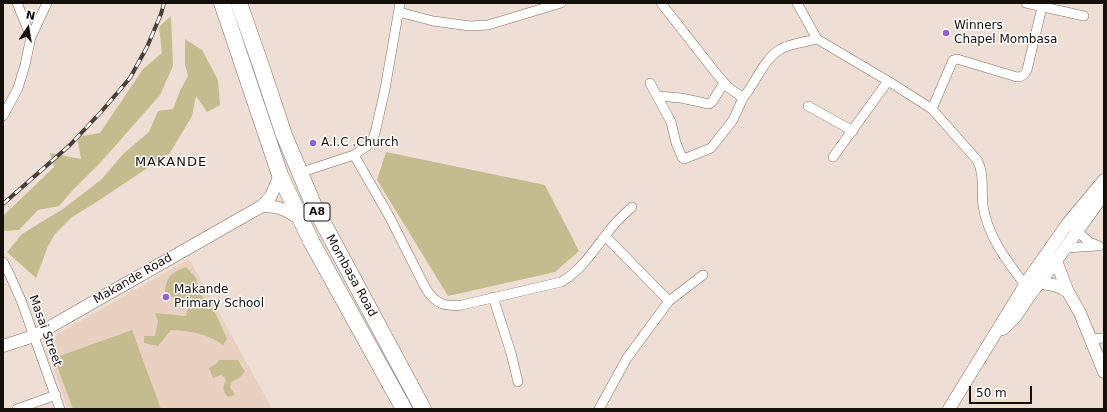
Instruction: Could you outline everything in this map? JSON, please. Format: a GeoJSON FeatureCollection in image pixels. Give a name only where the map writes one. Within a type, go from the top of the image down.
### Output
{"type":"FeatureCollection","features":[{"type":"Feature","properties":{"kind":"highway","name":"Mombasa Road"},"geometry":{"type":"LineString","coordinates":[[222,3],[280,175],[311,241],[404,409]]}},
{"type":"Feature","properties":{"kind":"highway","name":"Mombasa Road"},"geometry":{"type":"LineString","coordinates":[[239,3],[279,122],[299,173],[324,226],[423,409]]}},
{"type":"Feature","properties":{"kind":"main road","name":"Makande Road"},"geometry":{"type":"LineString","coordinates":[[3,346],[34,336],[262,206],[271,196],[280,175]]}},
{"type":"Feature","properties":{"kind":"main road"},"geometry":{"type":"LineString","coordinates":[[949,409],[989,342],[1031,282],[1068,223],[1104,180]]}},
{"type":"Feature","properties":{"kind":"main road"},"geometry":{"type":"LineString","coordinates":[[1031,282],[1056,261],[1104,194]]}},
{"type":"Feature","properties":{"kind":"main road"},"geometry":{"type":"LineString","coordinates":[[262,206],[282,208],[289,211],[301,220]]}},
{"type":"Feature","properties":{"kind":"main road"},"geometry":{"type":"LineString","coordinates":[[1056,261],[1068,292],[1080,313],[1104,372]]}},
{"type":"Feature","properties":{"kind":"main road"},"geometry":{"type":"LineString","coordinates":[[1031,282],[1052,284],[1068,292]]}},
{"type":"Feature","properties":{"kind":"street"},"geometry":{"type":"LineString","coordinates":[[18,3],[31,37]]}},
{"type":"Feature","properties":{"kind":"street"},"geometry":{"type":"LineString","coordinates":[[3,116],[18,88],[31,37],[47,3]]}},
{"type":"Feature","properties":{"kind":"street"},"geometry":{"type":"LineString","coordinates":[[299,173],[354,155],[367,146],[373,139],[400,8],[433,21],[470,26],[488,25],[561,3]]}},
{"type":"Feature","properties":{"kind":"street"},"geometry":{"type":"LineString","coordinates":[[798,3],[817,39],[932,109],[972,154],[980,164],[983,205],[986,221],[998,248],[1031,282]]}},
{"type":"Feature","properties":{"kind":"street"},"geometry":{"type":"LineString","coordinates":[[1026,3],[1084,16]]}},
{"type":"Feature","properties":{"kind":"street"},"geometry":{"type":"LineString","coordinates":[[664,4],[724,83],[743,98]]}},
{"type":"Feature","properties":{"kind":"street"},"geometry":{"type":"LineString","coordinates":[[932,109],[953,60],[957,59],[1017,77],[1025,75],[1042,7]]}},
{"type":"Feature","properties":{"kind":"street"},"geometry":{"type":"LineString","coordinates":[[650,83],[671,122],[676,144],[684,159],[711,148],[733,120],[743,98],[765,65],[779,50],[817,39]]}},
{"type":"Feature","properties":{"kind":"street"},"geometry":{"type":"LineString","coordinates":[[833,157],[888,81]]}},
{"type":"Feature","properties":{"kind":"street"},"geometry":{"type":"LineString","coordinates":[[657,96],[681,98],[709,104],[712,102],[724,83]]}},
{"type":"Feature","properties":{"kind":"street"},"geometry":{"type":"LineString","coordinates":[[808,106],[853,131]]}},
{"type":"Feature","properties":{"kind":"street"},"geometry":{"type":"LineString","coordinates":[[354,155],[389,216],[426,289],[432,298],[440,303],[451,306],[462,305],[493,297],[554,285],[566,280],[590,256],[616,222],[632,207]]}},
{"type":"Feature","properties":{"kind":"street"},"geometry":{"type":"LineString","coordinates":[[1068,223],[1089,242],[1102,245]]}},
{"type":"Feature","properties":{"kind":"street"},"geometry":{"type":"LineString","coordinates":[[605,236],[669,301]]}},
{"type":"Feature","properties":{"kind":"street"},"geometry":{"type":"LineString","coordinates":[[1066,248],[1102,245]]}},
{"type":"Feature","properties":{"kind":"street","name":"Masai Street"},"geometry":{"type":"LineString","coordinates":[[3,262],[21,300],[60,409]]}},
{"type":"Feature","properties":{"kind":"street"},"geometry":{"type":"LineString","coordinates":[[599,409],[627,358],[669,301],[703,275]]}},
{"type":"Feature","properties":{"kind":"street"},"geometry":{"type":"LineString","coordinates":[[493,297],[511,353],[518,382]]}},
{"type":"Feature","properties":{"kind":"street"},"geometry":{"type":"LineString","coordinates":[[1090,339],[1104,338]]}},
{"type":"Feature","properties":{"kind":"street"},"geometry":{"type":"LineString","coordinates":[[17,409],[56,395]]}},
{"type":"Feature","properties":{"kind":"shaded area"},"geometry":{"type":"Polygon","coordinates":[[[171,16],[173,66],[160,95],[101,162],[59,206],[38,210],[19,230],[3,231],[3,216],[54,167],[50,153],[81,159],[77,137],[100,133],[143,69],[162,53],[159,27],[171,16]]]}},
{"type":"Feature","properties":{"kind":"shaded area"},"geometry":{"type":"Polygon","coordinates":[[[185,39],[202,50],[218,80],[220,105],[207,112],[196,96],[192,116],[170,153],[72,217],[55,234],[48,246],[36,278],[7,252],[22,234],[63,209],[102,179],[123,154],[149,132],[158,111],[173,109],[188,76],[185,64],[185,39]]]}},
{"type":"Feature","properties":{"kind":"shaded area"},"geometry":{"type":"Polygon","coordinates":[[[386,152],[545,185],[579,251],[555,272],[448,296],[377,180],[386,152]]]}},
{"type":"Feature","properties":{"kind":"shaded area","name":"Makande Primary School"},"geometry":{"type":"Polygon","coordinates":[[[189,259],[271,409],[68,409],[48,352],[56,335],[189,259]]]}},
{"type":"Feature","properties":{"kind":"shaded area"},"geometry":{"type":"Polygon","coordinates":[[[186,267],[196,278],[201,295],[213,308],[227,339],[223,345],[198,333],[171,330],[158,346],[144,343],[144,336],[155,336],[158,321],[155,313],[186,316],[189,301],[165,296],[165,290],[167,280],[172,274],[186,267]]]}},
{"type":"Feature","properties":{"kind":"shaded area"},"geometry":{"type":"Polygon","coordinates":[[[132,330],[161,409],[73,409],[54,358],[132,330]]]}},
{"type":"Feature","properties":{"kind":"shaded area"},"geometry":{"type":"Polygon","coordinates":[[[219,360],[238,360],[245,372],[239,378],[231,382],[230,387],[235,395],[228,397],[225,393],[225,378],[221,375],[213,378],[209,368],[216,364],[219,360]]]}},
{"type":"Feature","properties":{"kind":"railway"},"geometry":{"type":"LineString","coordinates":[[3,204],[70,145],[130,78],[147,47],[164,3]]}},
{"type":"Feature","properties":{"kind":"place","name":"Winners Chapel Mombasa"},"geometry":{"type":"Point","coordinates":[946,33]}},
{"type":"Feature","properties":{"kind":"place","name":"A.I.C .Church"},"geometry":{"type":"Point","coordinates":[313,143]}},
{"type":"Feature","properties":{"kind":"place","name":"Makande Primary School"},"geometry":{"type":"Point","coordinates":[166,297]}},
{"type":"Feature","properties":{"kind":"district","name":"MAKANDE"},"geometry":{"type":"Point","coordinates":[171,163]}}]}
